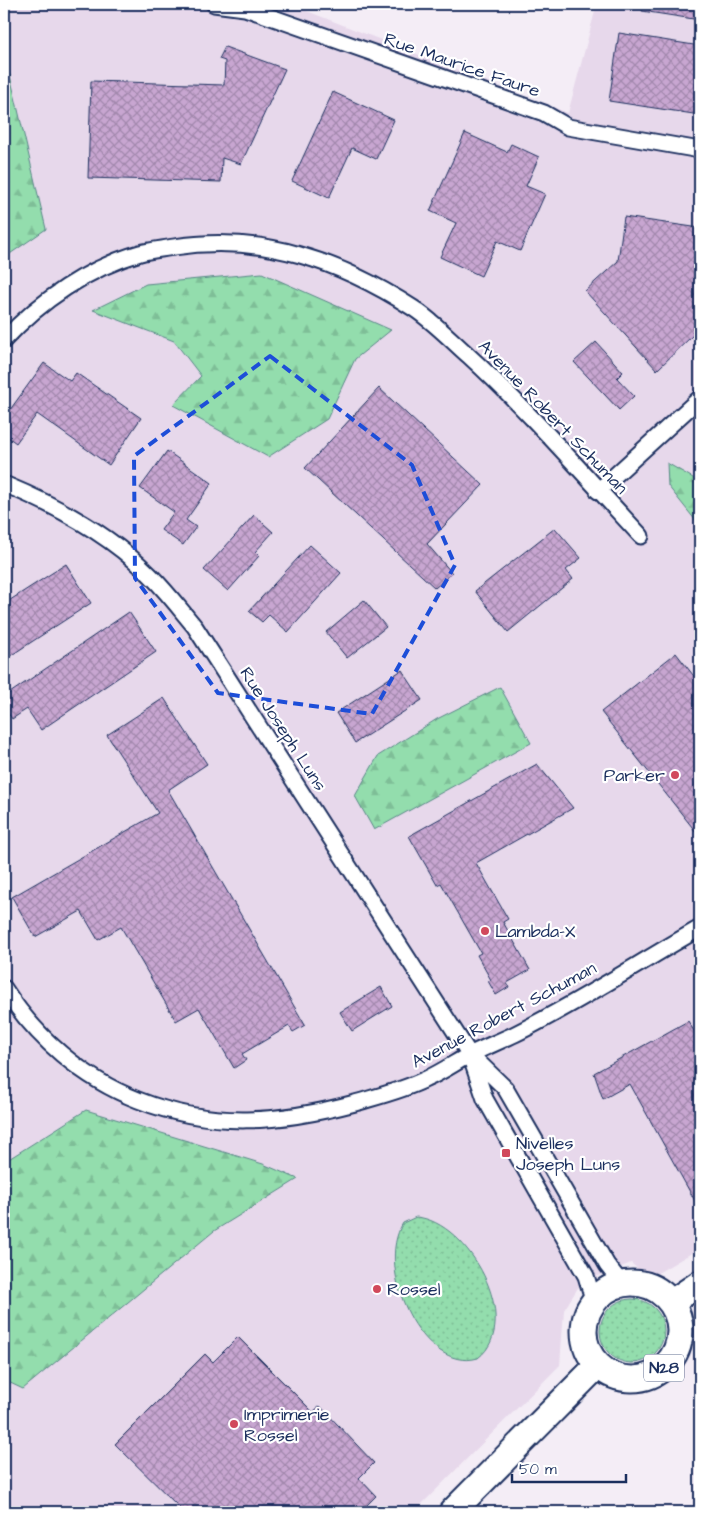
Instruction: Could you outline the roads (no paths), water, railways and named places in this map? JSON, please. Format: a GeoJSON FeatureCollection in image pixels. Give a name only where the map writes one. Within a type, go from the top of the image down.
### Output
{"type":"FeatureCollection","features":[{"type":"Feature","properties":{"kind":"main road","name":"N28"},"geometry":{"type":"LineString","coordinates":[[622,1284],[610,1288],[594,1302],[585,1320],[585,1344],[598,1365],[610,1375],[626,1380],[642,1379],[657,1374],[668,1365],[675,1354],[680,1340],[681,1324],[672,1302]]}},
{"type":"Feature","properties":{"kind":"main road"},"geometry":{"type":"LineString","coordinates":[[622,1284],[646,1285],[660,1291],[672,1302],[700,1284]]}},
{"type":"Feature","properties":{"kind":"main road"},"geometry":{"type":"LineString","coordinates":[[452,1512],[598,1365]]}},
{"type":"Feature","properties":{"kind":"street","name":"Rue Maurice Faure"},"geometry":{"type":"LineString","coordinates":[[214,4],[254,12],[544,113],[568,127],[700,150]]}},
{"type":"Feature","properties":{"kind":"street","name":"Avenue Robert Schuman"},"geometry":{"type":"LineString","coordinates":[[4,340],[27,316],[92,272],[140,253],[202,243],[271,247],[316,259],[362,280],[414,309],[505,389],[641,536]]}},
{"type":"Feature","properties":{"kind":"street"},"geometry":{"type":"LineString","coordinates":[[598,491],[700,398]]}},
{"type":"Feature","properties":{"kind":"street","name":"Rue Joseph Luns"},"geometry":{"type":"LineString","coordinates":[[4,484],[38,498],[101,535],[147,572],[195,626],[470,1055],[485,1099],[586,1276],[594,1302]]}},
{"type":"Feature","properties":{"kind":"street","name":"Avenue Robert Schuman"},"geometry":{"type":"LineString","coordinates":[[4,988],[51,1046],[89,1075],[121,1094],[162,1109],[216,1119],[258,1121],[315,1113],[417,1083],[470,1055],[516,1034],[700,928]]}},
{"type":"Feature","properties":{"kind":"street","name":"Rue Joseph Luns"},"geometry":{"type":"LineString","coordinates":[[470,1055],[505,1088],[607,1265],[622,1284]]}},
{"type":"Feature","properties":{"kind":"place","name":"Parker"},"geometry":{"type":"Point","coordinates":[675,775]}},
{"type":"Feature","properties":{"kind":"place","name":"Lambda-X"},"geometry":{"type":"Point","coordinates":[485,931]}},
{"type":"Feature","properties":{"kind":"place","name":"Nivelles Joseph Luns"},"geometry":{"type":"Point","coordinates":[506,1153]}},
{"type":"Feature","properties":{"kind":"place","name":"Rossel"},"geometry":{"type":"Point","coordinates":[377,1289]}},
{"type":"Feature","properties":{"kind":"place","name":"Imprimerie Rossel"},"geometry":{"type":"Point","coordinates":[234,1424]}}]}
